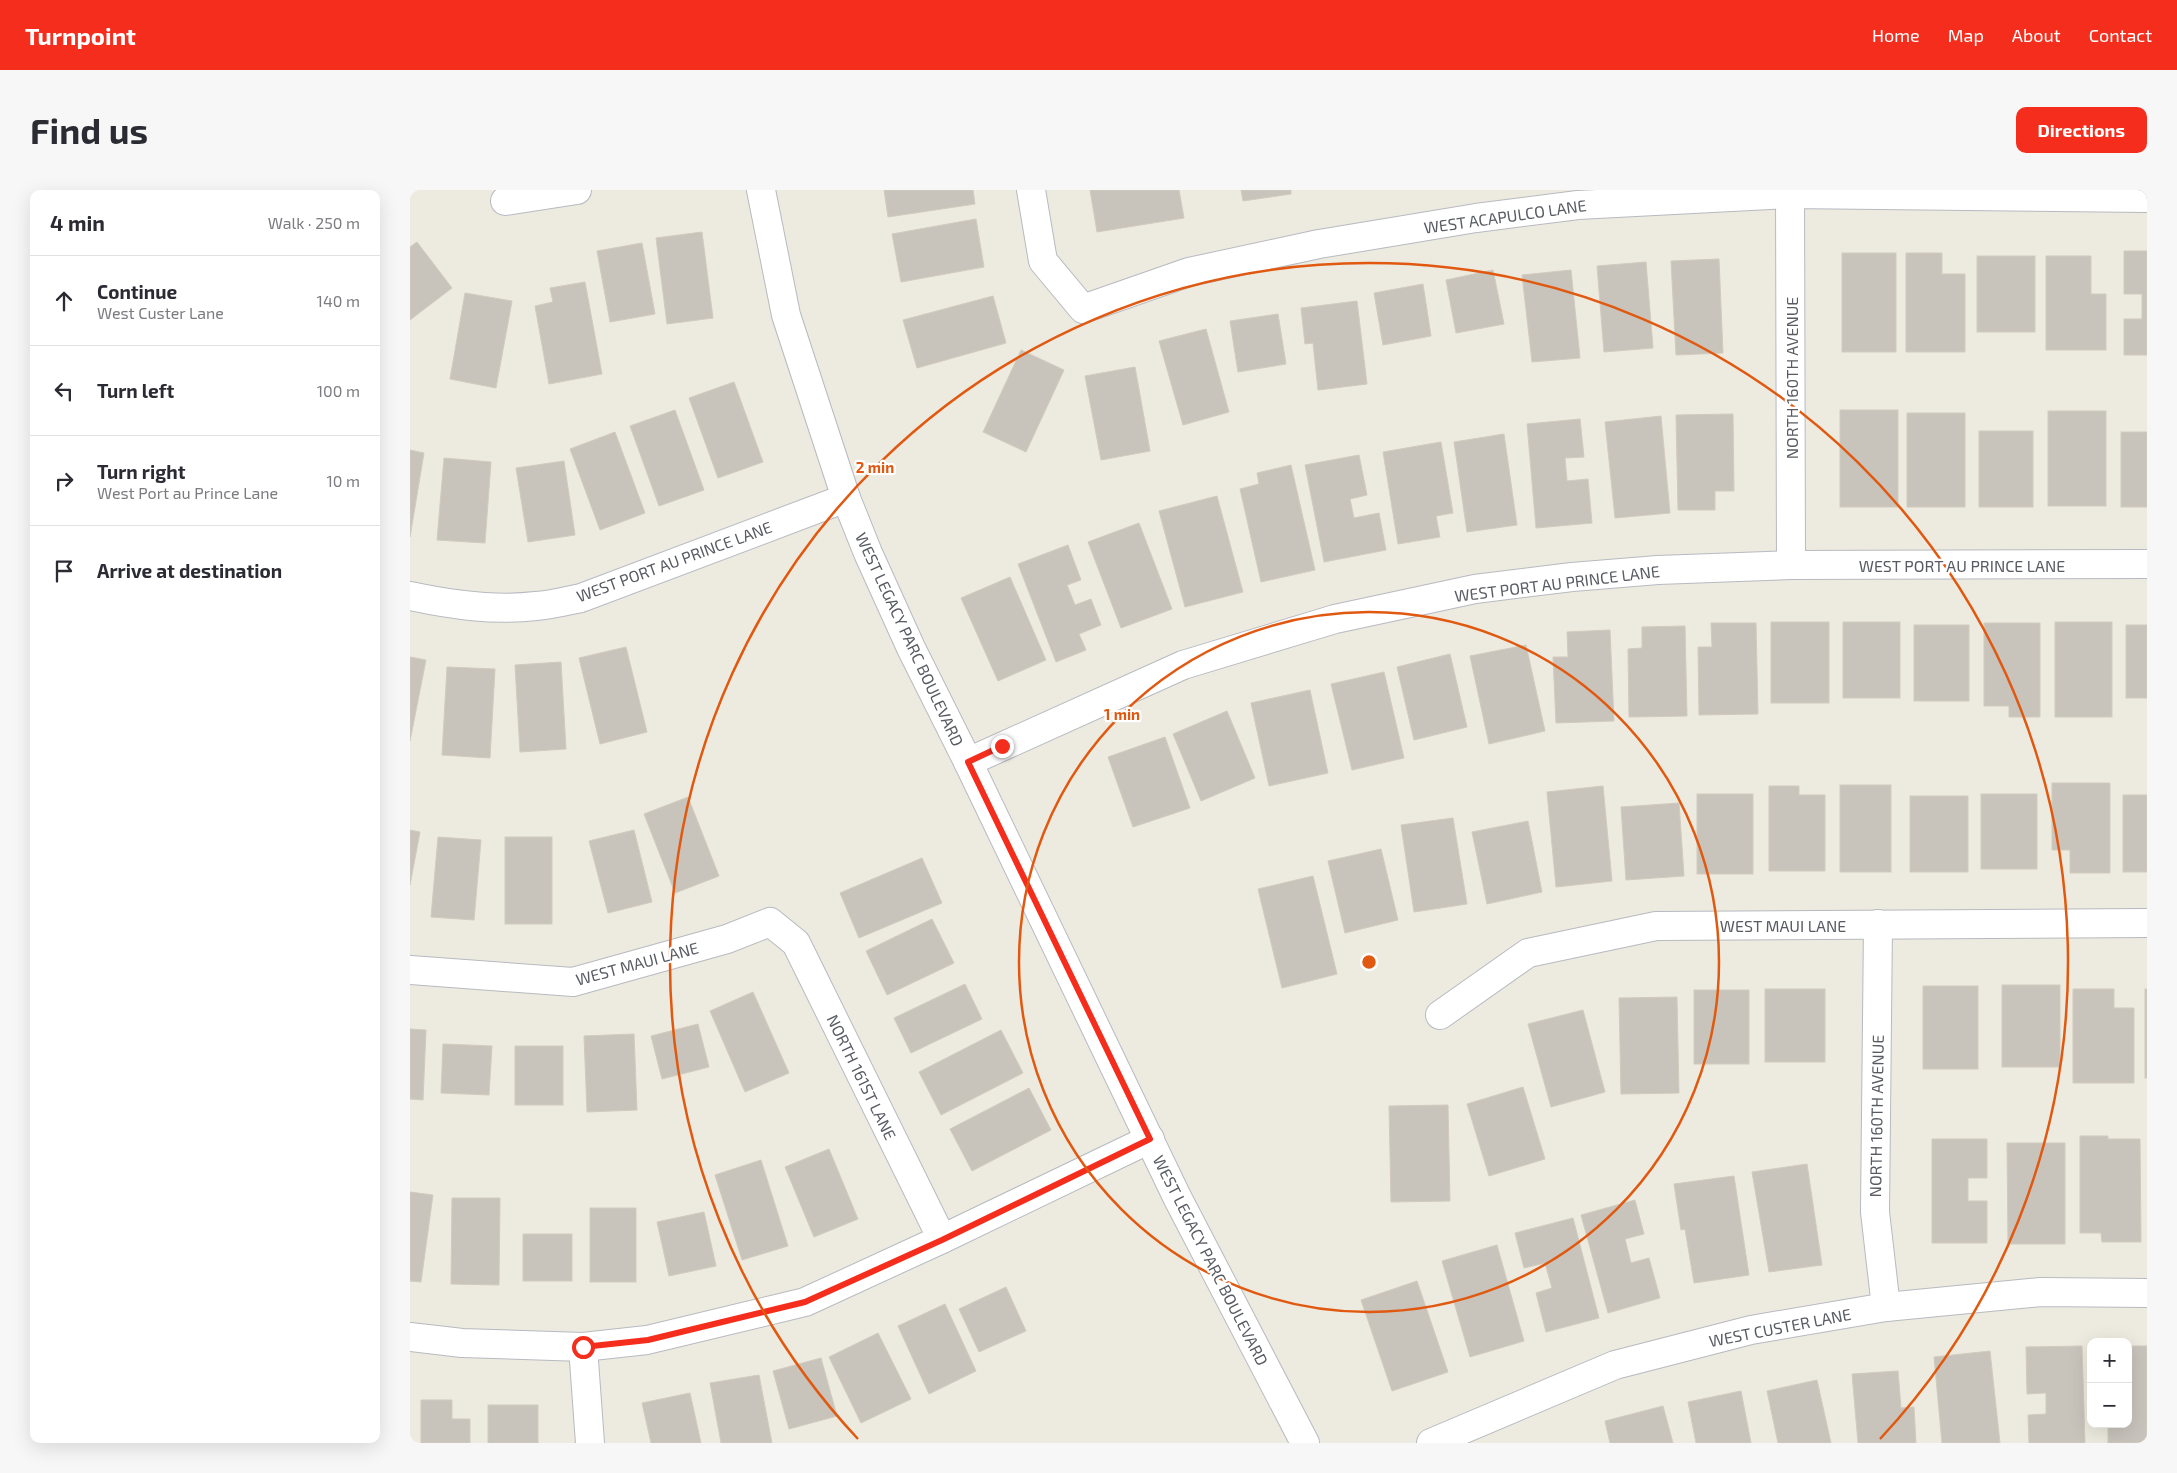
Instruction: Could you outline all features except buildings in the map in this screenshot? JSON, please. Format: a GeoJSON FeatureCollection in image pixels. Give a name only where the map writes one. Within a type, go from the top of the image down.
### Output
{"type":"FeatureCollection","features":[{"type":"Feature","properties":{"kind":"street"},"geometry":{"type":"LineString","coordinates":[[505,201],[577,190]]}},
{"type":"Feature","properties":{"kind":"street","name":"WEST LEGACY PARC BOULEVARD"},"geometry":{"type":"LineString","coordinates":[[761,190],[786,316],[846,498],[868,554],[911,648],[968,762],[1177,1197],[1305,1443]]}},
{"type":"Feature","properties":{"kind":"street","name":"WEST ACAPULCO LANE"},"geometry":{"type":"LineString","coordinates":[[1031,190],[1043,261],[1084,309],[1189,272],[1319,244],[1476,218],[1578,205],[1790,192],[2147,198]]}},
{"type":"Feature","properties":{"kind":"street","name":"NORTH 160TH AVENUE"},"geometry":{"type":"LineString","coordinates":[[1790,192],[1791,565]]}},
{"type":"Feature","properties":{"kind":"street","name":"WEST PORT AU PRINCE LANE"},"geometry":{"type":"LineString","coordinates":[[410,596],[448,604],[496,608],[536,606],[581,598],[846,498]]}},
{"type":"Feature","properties":{"kind":"street","name":"WEST PORT AU PRINCE LANE"},"geometry":{"type":"LineString","coordinates":[[968,762],[1183,665],[1334,619],[1475,589],[1572,577],[1658,570],[1791,565],[2147,564]]}},
{"type":"Feature","properties":{"kind":"street","name":"WEST MAUI LANE"},"geometry":{"type":"LineString","coordinates":[[410,970],[573,982],[727,939],[770,922]]}},
{"type":"Feature","properties":{"kind":"street","name":"NORTH 161ST LANE"},"geometry":{"type":"LineString","coordinates":[[770,922],[796,943],[942,1240]]}},
{"type":"Feature","properties":{"kind":"street","name":"WEST MAUI LANE"},"geometry":{"type":"LineString","coordinates":[[1440,1015],[1528,954],[1656,926],[2147,922]]}},
{"type":"Feature","properties":{"kind":"street","name":"NORTH 160TH AVENUE"},"geometry":{"type":"LineString","coordinates":[[1878,924],[1875,1212],[1886,1307]]}},
{"type":"Feature","properties":{"kind":"street"},"geometry":{"type":"LineString","coordinates":[[410,1337],[462,1343],[583,1347],[648,1340],[805,1302],[942,1240],[1150,1139]]}},
{"type":"Feature","properties":{"kind":"street","name":"WEST CUSTER LANE"},"geometry":{"type":"LineString","coordinates":[[1431,1443],[1615,1365],[1751,1330],[1886,1307],[2041,1292],[2147,1293]]}},
{"type":"Feature","properties":{"kind":"street"},"geometry":{"type":"LineString","coordinates":[[583,1347],[590,1443]]}},
{"type":"Feature","properties":{"kind":"route"},"geometry":{"type":"LineString","coordinates":[[583,1347],[648,1340],[805,1302],[942,1240],[1150,1139],[968,762],[1002,746]]}}]}
